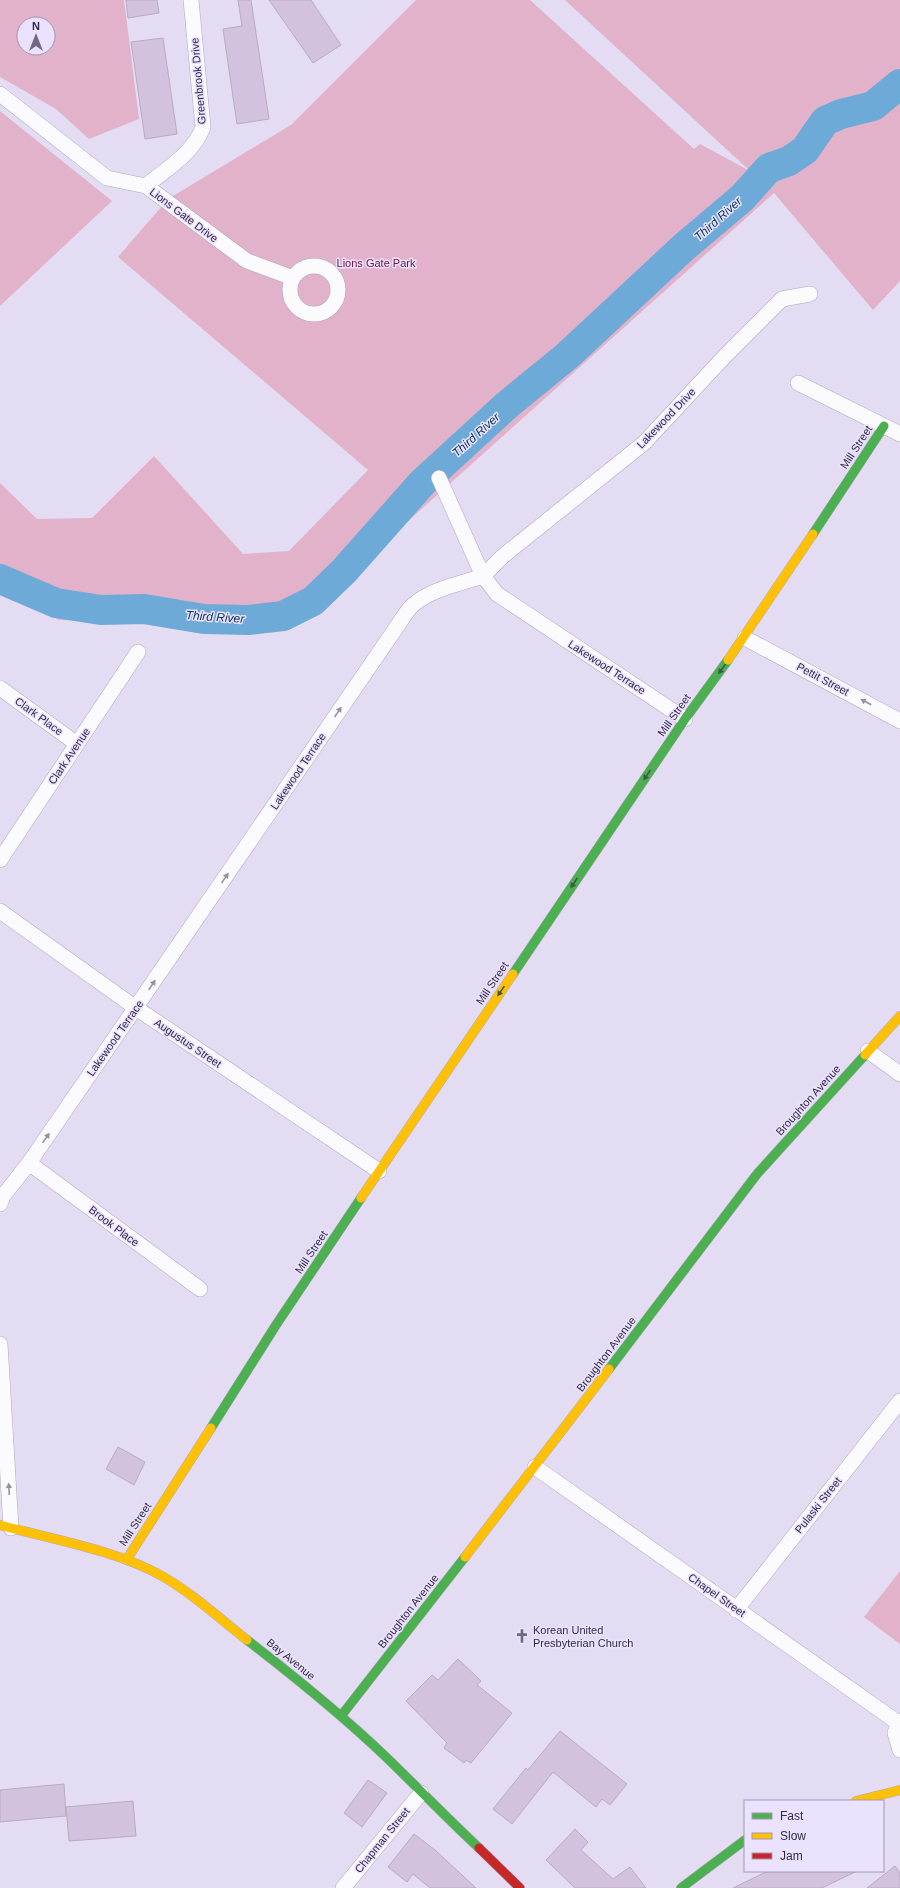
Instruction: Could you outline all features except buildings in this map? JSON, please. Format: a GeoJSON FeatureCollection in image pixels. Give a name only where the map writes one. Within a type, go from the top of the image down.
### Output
{"type":"FeatureCollection","features":[{"type":"Feature","properties":{"kind":"street","name":"Greenbrook Drive"},"geometry":{"type":"LineString","coordinates":[[146,186],[188,151],[199,139],[203,127],[190,0]]}},
{"type":"Feature","properties":{"kind":"street","name":"Lions Gate Drive"},"geometry":{"type":"LineString","coordinates":[[0,94],[107,178],[146,186],[247,261],[293,278]]}},
{"type":"Feature","properties":{"kind":"street","name":"Lakewood Drive"},"geometry":{"type":"LineString","coordinates":[[483,576],[503,556],[644,443],[725,356],[782,299],[810,294]]}},
{"type":"Feature","properties":{"kind":"street"},"geometry":{"type":"LineString","coordinates":[[798,383],[900,434]]}},
{"type":"Feature","properties":{"kind":"street","name":"Mill Street"},"geometry":{"type":"LineString","coordinates":[[127,1559],[272,1332],[379,1171],[685,719],[745,638],[884,426]]}},
{"type":"Feature","properties":{"kind":"street"},"geometry":{"type":"LineString","coordinates":[[440,478],[483,576]]}},
{"type":"Feature","properties":{"kind":"street","name":"Lakewood Terrace"},"geometry":{"type":"LineString","coordinates":[[0,1204],[3,1196],[29,1163],[393,631],[413,605],[429,595],[483,576],[497,594],[685,719]]}},
{"type":"Feature","properties":{"kind":"street","name":"Pettit Street"},"geometry":{"type":"LineString","coordinates":[[745,638],[900,721]]}},
{"type":"Feature","properties":{"kind":"street","name":"Clark Avenue"},"geometry":{"type":"LineString","coordinates":[[0,860],[138,652]]}},
{"type":"Feature","properties":{"kind":"street","name":"Clark Place"},"geometry":{"type":"LineString","coordinates":[[0,688],[77,744]]}},
{"type":"Feature","properties":{"kind":"street","name":"Augustus Street"},"geometry":{"type":"LineString","coordinates":[[0,911],[136,1008],[379,1171]]}},
{"type":"Feature","properties":{"kind":"street","name":"Broughton Avenue"},"geometry":{"type":"LineString","coordinates":[[341,1716],[536,1467],[757,1174],[900,1016]]}},
{"type":"Feature","properties":{"kind":"street"},"geometry":{"type":"LineString","coordinates":[[868,1051],[900,1074]]}},
{"type":"Feature","properties":{"kind":"street","name":"Brook Place"},"geometry":{"type":"LineString","coordinates":[[29,1163],[200,1290]]}},
{"type":"Feature","properties":{"kind":"street"},"geometry":{"type":"LineString","coordinates":[[0,1344],[6,1527]]}},
{"type":"Feature","properties":{"kind":"street","name":"Pulaski Street"},"geometry":{"type":"LineString","coordinates":[[736,1610],[900,1401]]}},
{"type":"Feature","properties":{"kind":"street","name":"Chapel Street"},"geometry":{"type":"LineString","coordinates":[[536,1467],[736,1610],[900,1722]]}},
{"type":"Feature","properties":{"kind":"street","name":"Bay Avenue"},"geometry":{"type":"LineString","coordinates":[[6,1527],[127,1559],[162,1576],[183,1590],[293,1675],[341,1716],[387,1758],[421,1793],[520,1888]]}},
{"type":"Feature","properties":{"kind":"street"},"geometry":{"type":"LineString","coordinates":[[900,1722],[895,1734],[900,1750]]}},
{"type":"Feature","properties":{"kind":"street"},"geometry":{"type":"LineString","coordinates":[[860,1800],[900,1790]]}},
{"type":"Feature","properties":{"kind":"street","name":"Chapman Street"},"geometry":{"type":"LineString","coordinates":[[343,1888],[421,1793]]}},
{"type":"Feature","properties":{"kind":"street"},"geometry":{"type":"LineString","coordinates":[[681,1888],[744,1841]]}},
{"type":"Feature","properties":{"kind":"green space"},"geometry":{"type":"Polygon","coordinates":[[[0,0],[124,0],[139,119],[89,139],[56,109],[0,77],[0,0]]]}},
{"type":"Feature","properties":{"kind":"green space","name":"Lions Gate Park"},"geometry":{"type":"Polygon","coordinates":[[[416,0],[530,0],[694,149],[700,144],[750,171],[565,0],[900,0],[900,281],[873,310],[774,193],[290,627],[59,620],[0,592],[0,483],[37,519],[92,518],[154,456],[243,554],[289,551],[368,470],[118,257],[168,199],[291,125],[416,0]]]}},
{"type":"Feature","properties":{"kind":"green space"},"geometry":{"type":"Polygon","coordinates":[[[0,111],[112,201],[0,306],[0,111]]]}},
{"type":"Feature","properties":{"kind":"green space"},"geometry":{"type":"Polygon","coordinates":[[[900,1571],[900,1644],[864,1617],[900,1571]]]}},
{"type":"Feature","properties":{"kind":"waterway","name":"Third River"},"geometry":{"type":"LineString","coordinates":[[0,579],[56,603],[101,610],[144,609],[204,619],[248,620],[283,616],[313,601],[344,571],[422,483],[507,405],[567,356],[684,247],[742,198],[769,168],[789,161],[805,150],[825,121],[841,114],[873,106],[900,84]]}},
{"type":"Feature","properties":{"kind":"traffic: fast"},"geometry":{"type":"LineString","coordinates":[[813,534],[884,426]]}},
{"type":"Feature","properties":{"kind":"traffic: fast"},"geometry":{"type":"LineString","coordinates":[[513,974],[685,719],[728,660]]}},
{"type":"Feature","properties":{"kind":"traffic: fast"},"geometry":{"type":"LineString","coordinates":[[609,1369],[757,1174],[865,1055]]}},
{"type":"Feature","properties":{"kind":"traffic: fast"},"geometry":{"type":"LineString","coordinates":[[211,1428],[276,1325],[361,1198]]}},
{"type":"Feature","properties":{"kind":"traffic: fast"},"geometry":{"type":"LineString","coordinates":[[341,1716],[465,1557]]}},
{"type":"Feature","properties":{"kind":"traffic: fast"},"geometry":{"type":"LineString","coordinates":[[247,1640],[352,1726],[479,1848]]}},
{"type":"Feature","properties":{"kind":"traffic: fast"},"geometry":{"type":"LineString","coordinates":[[681,1888],[744,1841]]}},
{"type":"Feature","properties":{"kind":"traffic: slow"},"geometry":{"type":"LineString","coordinates":[[728,660],[813,534]]}},
{"type":"Feature","properties":{"kind":"traffic: slow"},"geometry":{"type":"LineString","coordinates":[[361,1198],[513,974]]}},
{"type":"Feature","properties":{"kind":"traffic: slow"},"geometry":{"type":"LineString","coordinates":[[865,1055],[900,1016]]}},
{"type":"Feature","properties":{"kind":"traffic: slow"},"geometry":{"type":"LineString","coordinates":[[465,1557],[609,1369]]}},
{"type":"Feature","properties":{"kind":"traffic: slow"},"geometry":{"type":"LineString","coordinates":[[127,1559],[211,1428]]}},
{"type":"Feature","properties":{"kind":"traffic: slow"},"geometry":{"type":"LineString","coordinates":[[0,1525],[104,1552],[144,1567],[184,1590],[247,1640]]}},
{"type":"Feature","properties":{"kind":"traffic: slow"},"geometry":{"type":"LineString","coordinates":[[860,1800],[900,1790]]}},
{"type":"Feature","properties":{"kind":"traffic: jam"},"geometry":{"type":"LineString","coordinates":[[479,1848],[520,1888]]}},
{"type":"Feature","properties":{"kind":"place","name":"Korean United Presbyterian Church"},"geometry":{"type":"Point","coordinates":[522,1636]}}]}
